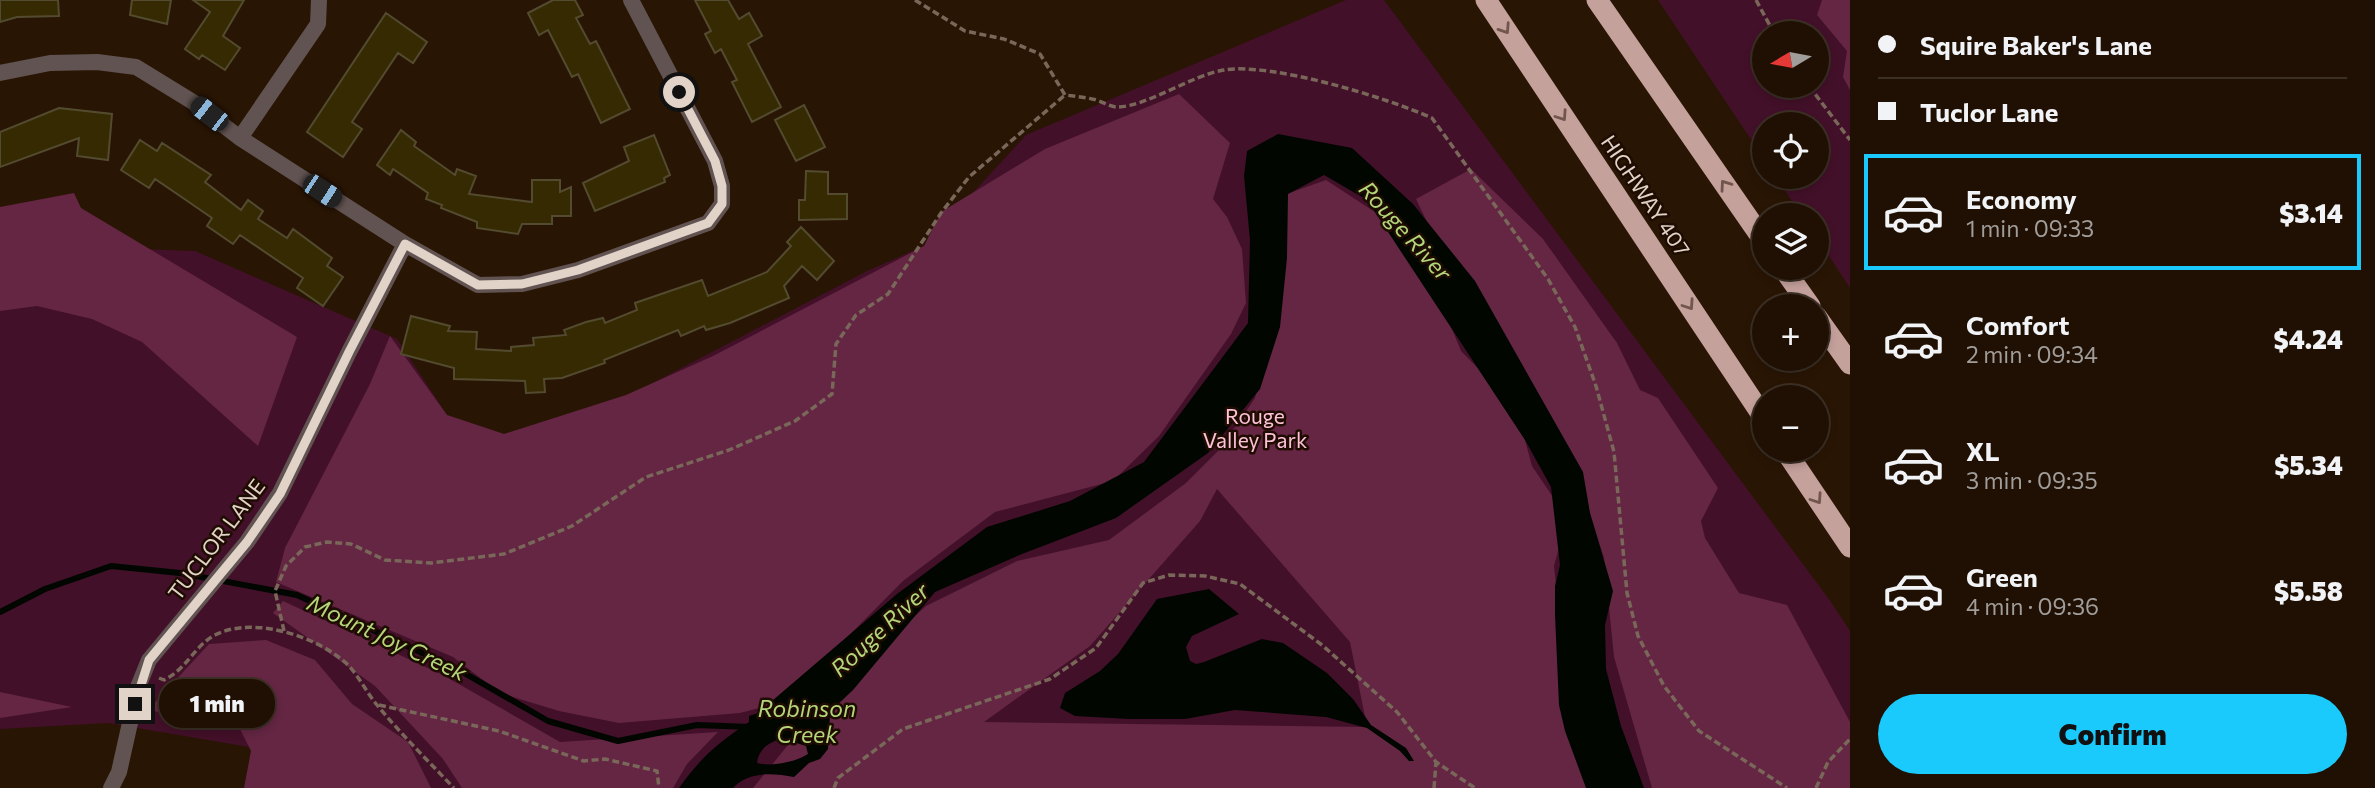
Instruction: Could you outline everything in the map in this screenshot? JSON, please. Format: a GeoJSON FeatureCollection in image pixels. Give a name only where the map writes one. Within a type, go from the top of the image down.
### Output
{"type":"FeatureCollection","features":[{"type":"Feature","properties":{"kind":"highway","name":"HIGHWAY 407"},"geometry":{"type":"LineString","coordinates":[[1486,0],[1752,400]]}},
{"type":"Feature","properties":{"kind":"highway"},"geometry":{"type":"LineString","coordinates":[[1597,0],[1752,224]]}},
{"type":"Feature","properties":{"kind":"highway"},"geometry":{"type":"LineString","coordinates":[[1829,334],[1850,364]]}},
{"type":"Feature","properties":{"kind":"highway"},"geometry":{"type":"LineString","coordinates":[[1793,462],[1850,547]]}},
{"type":"Feature","properties":{"kind":"street"},"geometry":{"type":"LineString","coordinates":[[240,138],[318,24],[319,0]]}},
{"type":"Feature","properties":{"kind":"street"},"geometry":{"type":"LineString","coordinates":[[0,73],[51,63],[97,61],[136,67],[194,102],[240,138],[405,244],[478,285],[522,284],[578,270],[708,223],[722,204],[722,186],[715,161],[631,0]]}},
{"type":"Feature","properties":{"kind":"street","name":"TUCLOR LANE"},"geometry":{"type":"LineString","coordinates":[[111,788],[119,772],[149,660],[247,542],[280,494],[405,244]]}},
{"type":"Feature","properties":{"kind":"path"},"geometry":{"type":"LineString","coordinates":[[915,0],[965,31],[1004,39],[1040,54],[1065,95]]}},
{"type":"Feature","properties":{"kind":"path"},"geometry":{"type":"LineString","coordinates":[[1756,0],[1767,21]]}},
{"type":"Feature","properties":{"kind":"path"},"geometry":{"type":"LineString","coordinates":[[284,631],[275,591],[286,566],[305,547],[327,542],[351,544],[385,560],[431,563],[505,554],[572,526],[646,477],[729,450],[795,421],[832,394],[836,344],[856,315],[888,294],[941,213],[969,177],[1065,95],[1093,99],[1117,107],[1224,70],[1252,69],[1321,82],[1403,105],[1432,118],[1548,279],[1575,327],[1596,386],[1614,452],[1626,593],[1639,636],[1664,686],[1699,731],[1787,788]]}},
{"type":"Feature","properties":{"kind":"path"},"geometry":{"type":"LineString","coordinates":[[1818,98],[1850,140]]}},
{"type":"Feature","properties":{"kind":"path"},"geometry":{"type":"LineString","coordinates":[[834,788],[838,778],[903,729],[1050,680],[1096,648],[1143,583],[1169,575],[1205,576],[1240,584],[1322,645],[1397,712],[1436,762],[1475,788]]}},
{"type":"Feature","properties":{"kind":"path"},"geometry":{"type":"LineString","coordinates":[[144,673],[164,680],[178,674],[192,655],[215,635],[242,628],[284,631],[315,641],[349,666],[377,705],[454,788]]}},
{"type":"Feature","properties":{"kind":"path"},"geometry":{"type":"LineString","coordinates":[[377,705],[499,731],[584,761],[605,759],[639,765],[657,771],[659,788]]}},
{"type":"Feature","properties":{"kind":"path"},"geometry":{"type":"LineString","coordinates":[[1816,788],[1828,762],[1850,739]]}},
{"type":"Feature","properties":{"kind":"path"},"geometry":{"type":"LineString","coordinates":[[1434,788],[1436,762]]}},
{"type":"Feature","properties":{"kind":"green space","name":"Rouge Valley Park"},"geometry":{"type":"Polygon","coordinates":[[[1346,0],[1384,0],[1850,631],[1850,788],[247,788],[255,748],[108,723],[0,729],[0,249],[30,245],[195,251],[397,339],[447,415],[504,434],[605,408],[867,271],[924,246],[1026,135],[1346,0]]]}},
{"type":"Feature","properties":{"kind":"green space"},"geometry":{"type":"Polygon","coordinates":[[[1658,0],[1850,0],[1850,288],[1829,256],[1829,203],[1793,203],[1784,189],[1829,189],[1829,112],[1752,112],[1752,141],[1658,0]]]}},
{"type":"Feature","properties":{"kind":"green space"},"geometry":{"type":"Polygon","coordinates":[[[1822,0],[1850,0],[1850,90],[1843,77],[1847,51],[1829,29],[1829,21],[1822,21],[1817,15],[1822,0]]]}},
{"type":"Feature","properties":{"kind":"green space"},"geometry":{"type":"Polygon","coordinates":[[[1179,94],[1230,143],[1213,199],[1227,217],[1242,249],[1246,303],[1231,334],[1159,436],[1113,481],[995,512],[903,581],[783,702],[740,713],[619,723],[559,711],[500,693],[453,657],[276,582],[285,548],[370,384],[390,336],[447,415],[504,434],[626,395],[713,356],[924,246],[941,212],[1045,149],[1179,94]]]}},
{"type":"Feature","properties":{"kind":"green space"},"geometry":{"type":"Polygon","coordinates":[[[1471,169],[1543,239],[1617,343],[1640,390],[1658,398],[1718,488],[1701,521],[1705,538],[1739,593],[1787,605],[1850,722],[1850,788],[1652,788],[1614,657],[1604,558],[1588,507],[1439,247],[1416,199],[1471,169]]]}},
{"type":"Feature","properties":{"kind":"green space"},"geometry":{"type":"Polygon","coordinates":[[[1326,180],[1381,216],[1432,280],[1461,351],[1516,407],[1532,466],[1567,518],[1554,566],[1570,712],[1590,788],[753,788],[827,697],[926,606],[1017,561],[1109,540],[1186,483],[1220,449],[1255,398],[1279,298],[1278,197],[1326,180]],[[1217,489],[1200,521],[1090,646],[984,722],[1367,727],[1350,642],[1217,489]]]}},
{"type":"Feature","properties":{"kind":"green space"},"geometry":{"type":"Polygon","coordinates":[[[74,193],[81,208],[297,337],[258,446],[142,342],[92,319],[37,306],[0,311],[0,207],[74,193]]]}},
{"type":"Feature","properties":{"kind":"green space"},"geometry":{"type":"Polygon","coordinates":[[[283,601],[443,675],[560,742],[718,732],[687,764],[673,788],[462,788],[443,759],[375,686],[273,613],[283,601]]]}},
{"type":"Feature","properties":{"kind":"green space"},"geometry":{"type":"Polygon","coordinates":[[[266,640],[315,660],[352,704],[408,742],[431,788],[244,788],[251,751],[239,727],[148,710],[209,644],[266,640]]]}},
{"type":"Feature","properties":{"kind":"green space"},"geometry":{"type":"Polygon","coordinates":[[[0,692],[72,707],[0,718],[0,692]]]}},
{"type":"Feature","properties":{"kind":"water"},"geometry":{"type":"Polygon","coordinates":[[[1278,134],[1352,148],[1413,204],[1475,281],[1583,472],[1590,513],[1613,591],[1605,625],[1606,669],[1621,726],[1644,788],[1586,788],[1565,731],[1559,705],[1555,615],[1555,586],[1560,565],[1551,487],[1525,440],[1367,200],[1324,175],[1288,194],[1287,258],[1280,327],[1260,389],[1208,453],[1116,518],[1022,554],[935,592],[830,714],[828,749],[820,759],[809,763],[794,777],[753,776],[733,788],[679,788],[711,751],[749,722],[749,716],[758,713],[897,594],[987,527],[1070,501],[1144,462],[1248,323],[1250,240],[1244,176],[1247,151],[1278,134]],[[784,739],[774,741],[766,746],[757,763],[776,764],[797,759],[808,754],[806,746],[784,739]]]}},
{"type":"Feature","properties":{"kind":"water"},"geometry":{"type":"Polygon","coordinates":[[[1209,589],[1239,614],[1192,636],[1186,647],[1190,661],[1196,664],[1204,662],[1262,639],[1283,643],[1327,673],[1353,699],[1371,725],[1406,748],[1414,761],[1409,761],[1400,751],[1367,728],[1326,717],[1235,710],[1185,719],[1129,719],[1075,716],[1060,708],[1065,693],[1100,671],[1118,654],[1157,599],[1209,589]]]}},
{"type":"Feature","properties":{"kind":"building"},"geometry":{"type":"Polygon","coordinates":[[[0,0],[58,0],[59,16],[17,17],[0,22],[0,0]]]}},
{"type":"Feature","properties":{"kind":"building"},"geometry":{"type":"Polygon","coordinates":[[[132,0],[171,0],[167,24],[130,15],[132,0]]]}},
{"type":"Feature","properties":{"kind":"building"},"geometry":{"type":"Polygon","coordinates":[[[193,0],[244,0],[223,36],[240,48],[225,70],[202,55],[199,59],[185,49],[210,12],[193,0]]]}},
{"type":"Feature","properties":{"kind":"building"},"geometry":{"type":"Polygon","coordinates":[[[553,0],[575,0],[583,15],[576,18],[590,44],[596,41],[630,109],[601,123],[578,74],[572,77],[548,30],[539,35],[528,13],[553,0]]]}},
{"type":"Feature","properties":{"kind":"building"},"geometry":{"type":"Polygon","coordinates":[[[695,0],[728,0],[739,19],[749,13],[762,36],[748,44],[781,107],[752,122],[732,82],[737,80],[721,49],[715,53],[705,34],[711,31],[695,0]]]}},
{"type":"Feature","properties":{"kind":"building"},"geometry":{"type":"Polygon","coordinates":[[[386,13],[427,42],[413,63],[398,53],[352,122],[362,129],[343,157],[307,132],[386,13]]]}},
{"type":"Feature","properties":{"kind":"building"},"geometry":{"type":"Polygon","coordinates":[[[804,105],[825,147],[796,161],[775,120],[804,105]]]}},
{"type":"Feature","properties":{"kind":"building"},"geometry":{"type":"Polygon","coordinates":[[[59,108],[112,114],[108,160],[77,156],[79,138],[0,167],[0,132],[59,108]]]}},
{"type":"Feature","properties":{"kind":"building"},"geometry":{"type":"Polygon","coordinates":[[[401,130],[416,142],[414,146],[455,175],[457,169],[476,176],[469,194],[532,202],[532,180],[560,180],[560,192],[571,187],[571,216],[552,216],[552,224],[522,224],[518,234],[477,228],[477,222],[426,199],[428,193],[393,169],[390,175],[377,165],[401,130]]]}},
{"type":"Feature","properties":{"kind":"building"},"geometry":{"type":"Polygon","coordinates":[[[654,135],[670,175],[664,178],[665,182],[595,211],[583,183],[629,161],[624,147],[654,135]]]}},
{"type":"Feature","properties":{"kind":"building"},"geometry":{"type":"Polygon","coordinates":[[[140,140],[157,151],[162,143],[211,175],[205,182],[241,210],[248,200],[263,211],[258,219],[287,238],[293,229],[332,258],[327,266],[343,277],[323,306],[297,288],[303,278],[240,235],[233,244],[207,226],[212,218],[155,179],[149,188],[121,170],[140,140]]]}},
{"type":"Feature","properties":{"kind":"building"},"geometry":{"type":"Polygon","coordinates":[[[806,171],[828,172],[828,194],[847,194],[847,219],[799,220],[799,200],[805,200],[806,171]]]}},
{"type":"Feature","properties":{"kind":"building"},"geometry":{"type":"Polygon","coordinates":[[[801,227],[834,261],[817,280],[802,266],[784,286],[789,298],[730,323],[706,330],[704,326],[681,336],[678,330],[604,360],[605,363],[562,378],[544,379],[545,392],[526,393],[525,381],[454,379],[454,368],[401,354],[411,316],[450,326],[448,331],[477,332],[476,349],[511,351],[511,347],[534,345],[533,338],[566,335],[564,330],[586,322],[603,318],[605,323],[637,310],[635,303],[702,280],[708,296],[767,272],[791,246],[787,242],[801,227]]]}},
{"type":"Feature","properties":{"kind":"waterway","name":"Mount Joy Creek"},"geometry":{"type":"LineString","coordinates":[[0,612],[45,589],[111,566],[180,573],[297,595],[459,670],[548,721],[618,741],[697,725],[750,727]]}},
{"type":"Feature","properties":{"kind":"route"},"geometry":{"type":"LineString","coordinates":[[135,704],[138,687],[149,660],[247,542],[280,494],[405,244],[478,285],[522,284],[578,270],[708,223],[722,204],[722,186],[715,161],[679,92]]}},
{"type":"Feature","properties":{"kind":"water label","name":"Rouge River"},"geometry":{"type":"Point","coordinates":[1405,231]}},
{"type":"Feature","properties":{"kind":"water label","name":"Rouge River"},"geometry":{"type":"Point","coordinates":[880,630]}},
{"type":"Feature","properties":{"kind":"water label","name":"Robinson Creek"},"geometry":{"type":"Point","coordinates":[807,722]}}]}
